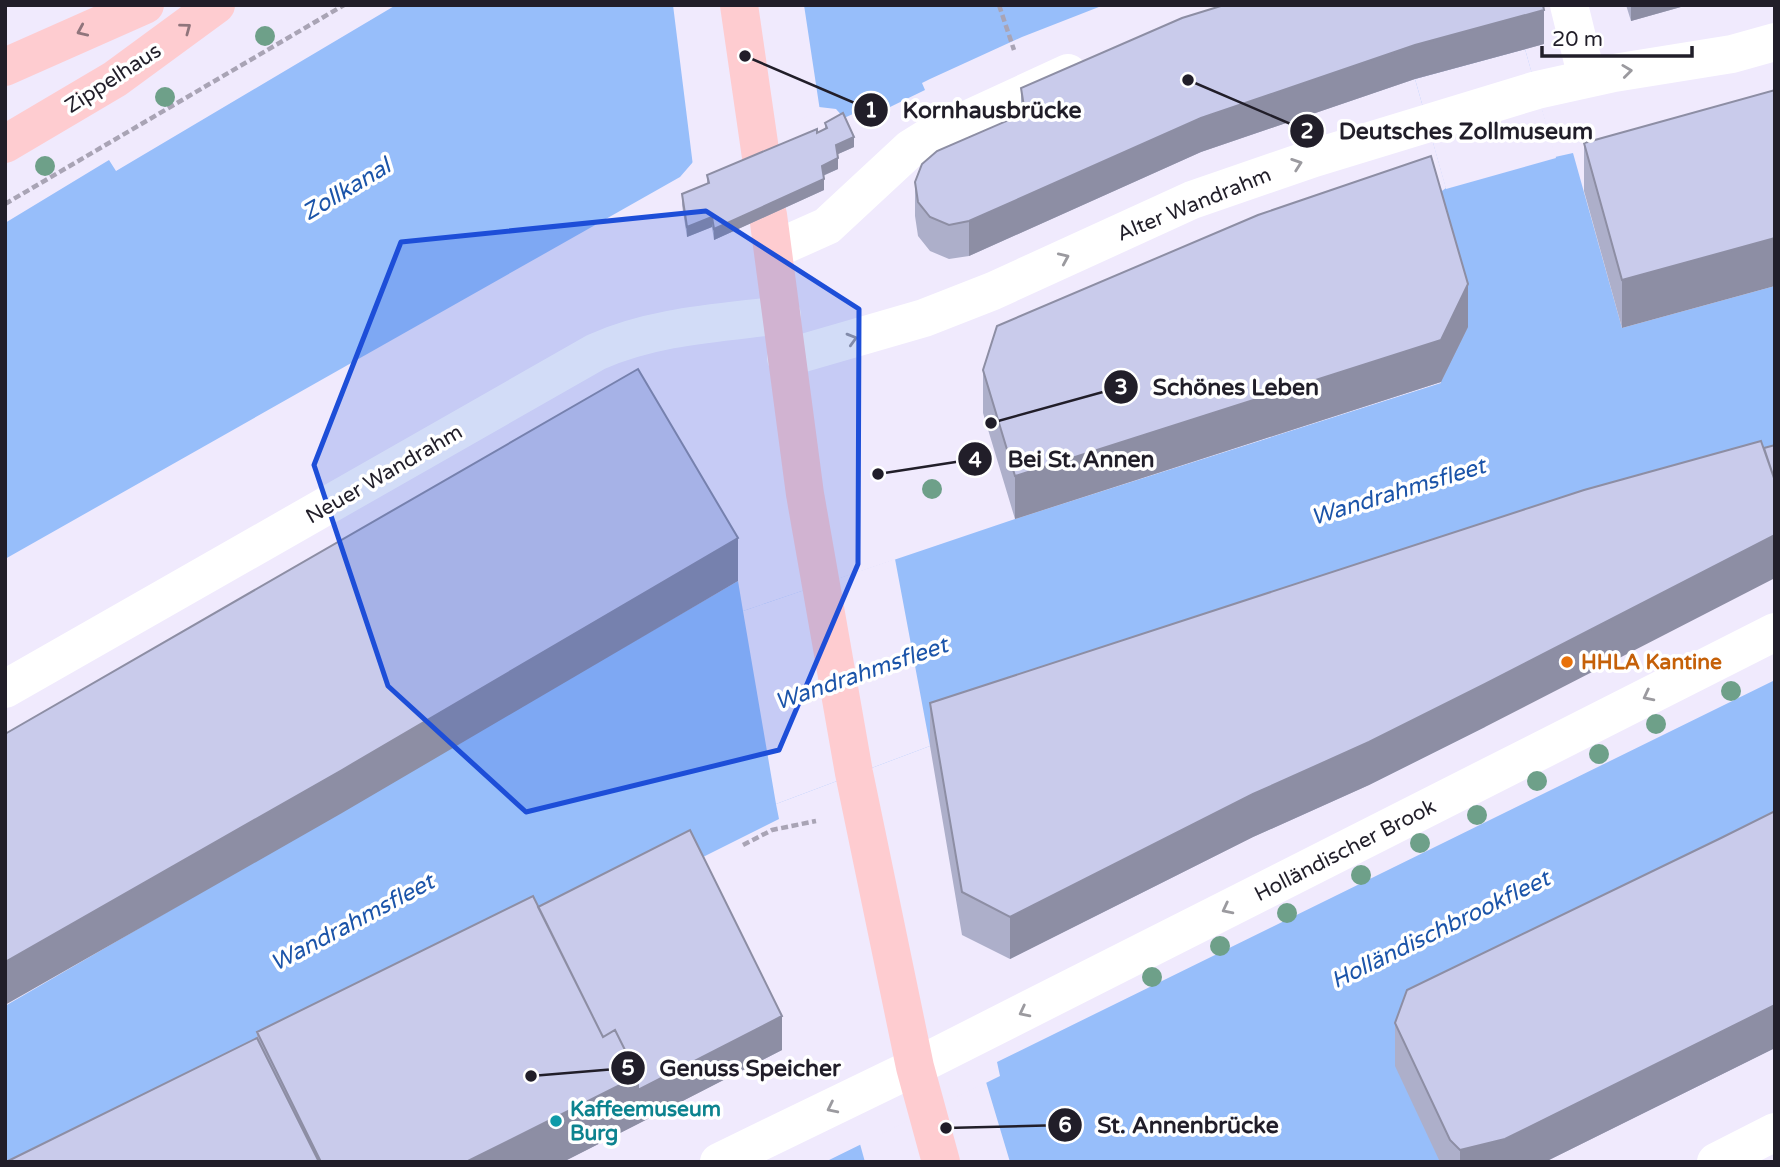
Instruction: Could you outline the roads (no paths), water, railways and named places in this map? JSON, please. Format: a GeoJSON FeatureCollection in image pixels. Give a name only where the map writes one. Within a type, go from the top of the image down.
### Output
{"type":"FeatureCollection","features":[{"type":"Feature","properties":{"kind":"main road"},"geometry":{"type":"LineString","coordinates":[[5,67],[145,5]]}},
{"type":"Feature","properties":{"kind":"main road","name":"Zippelhaus"},"geometry":{"type":"LineString","coordinates":[[5,144],[115,79],[216,5]]}},
{"type":"Feature","properties":{"kind":"main road"},"geometry":{"type":"LineString","coordinates":[[739,5],[762,164]]}},
{"type":"Feature","properties":{"kind":"main road"},"geometry":{"type":"LineString","coordinates":[[771,232],[786,358],[820,584],[854,773],[915,1067],[941,1162]]}},
{"type":"Feature","properties":{"kind":"street"},"geometry":{"type":"LineString","coordinates":[[1569,5],[1587,78]]}},
{"type":"Feature","properties":{"kind":"street","name":"Alter Wandrahm"},"geometry":{"type":"LineString","coordinates":[[786,358],[924,318],[993,291],[1192,201],[1427,122],[1587,78],[1732,54],[1775,42]]}},
{"type":"Feature","properties":{"kind":"street"},"geometry":{"type":"LineString","coordinates":[[771,232],[827,226],[911,148],[927,138],[1105,58]]}},
{"type":"Feature","properties":{"kind":"street","name":"Neuer Wandrahm"},"geometry":{"type":"LineString","coordinates":[[5,689],[596,352],[629,339],[665,330],[782,315]]}},
{"type":"Feature","properties":{"kind":"street","name":"Holländischer Brook"},"geometry":{"type":"LineString","coordinates":[[719,1162],[915,1067],[1775,632]]}},
{"type":"Feature","properties":{"kind":"street"},"geometry":{"type":"LineString","coordinates":[[1716,1162],[1775,1132]]}},
{"type":"Feature","properties":{"kind":"water","name":"Zollkanal"},"geometry":{"type":"Polygon","coordinates":[[[396,5],[1104,5],[1022,37],[930,79],[922,83],[925,90],[888,108],[884,100],[844,118],[836,109],[819,107],[693,162],[680,177],[5,559],[5,223],[109,160],[116,171],[396,5]]]}},
{"type":"Feature","properties":{"kind":"water","name":"Wandrahmsfleet"},"geometry":{"type":"Polygon","coordinates":[[[1525,49],[1555,157],[1573,153],[1622,328],[1775,286],[1775,480],[930,746],[776,804],[779,819],[93,1162],[5,1162],[5,1006],[738,581],[743,611],[1015,519],[1441,383],[1431,199],[1446,188],[1415,79],[1525,49]]]}},
{"type":"Feature","properties":{"kind":"water","name":"Holländischbrookfleet"},"geometry":{"type":"Polygon","coordinates":[[[1775,680],[1775,854],[1440,1162],[825,1162],[1000,1076],[997,1062],[1775,680]]]}},
{"type":"Feature","properties":{"kind":"place","name":"Kornhausbrücke"},"geometry":{"type":"Point","coordinates":[745,56]}},
{"type":"Feature","properties":{"kind":"place","name":"Deutsches Zollmuseum"},"geometry":{"type":"Point","coordinates":[1188,80]}},
{"type":"Feature","properties":{"kind":"place","name":"Schönes Leben"},"geometry":{"type":"Point","coordinates":[991,423]}},
{"type":"Feature","properties":{"kind":"place","name":"Bei St. Annen"},"geometry":{"type":"Point","coordinates":[878,474]}},
{"type":"Feature","properties":{"kind":"place","name":"HHLA Kantine"},"geometry":{"type":"Point","coordinates":[1567,662]}},
{"type":"Feature","properties":{"kind":"place","name":"Genuss Speicher"},"geometry":{"type":"Point","coordinates":[531,1076]}},
{"type":"Feature","properties":{"kind":"place","name":"Kaffeemuseum Burg"},"geometry":{"type":"Point","coordinates":[556,1121]}},
{"type":"Feature","properties":{"kind":"place","name":"St. Annenbrücke"},"geometry":{"type":"Point","coordinates":[946,1128]}}]}
